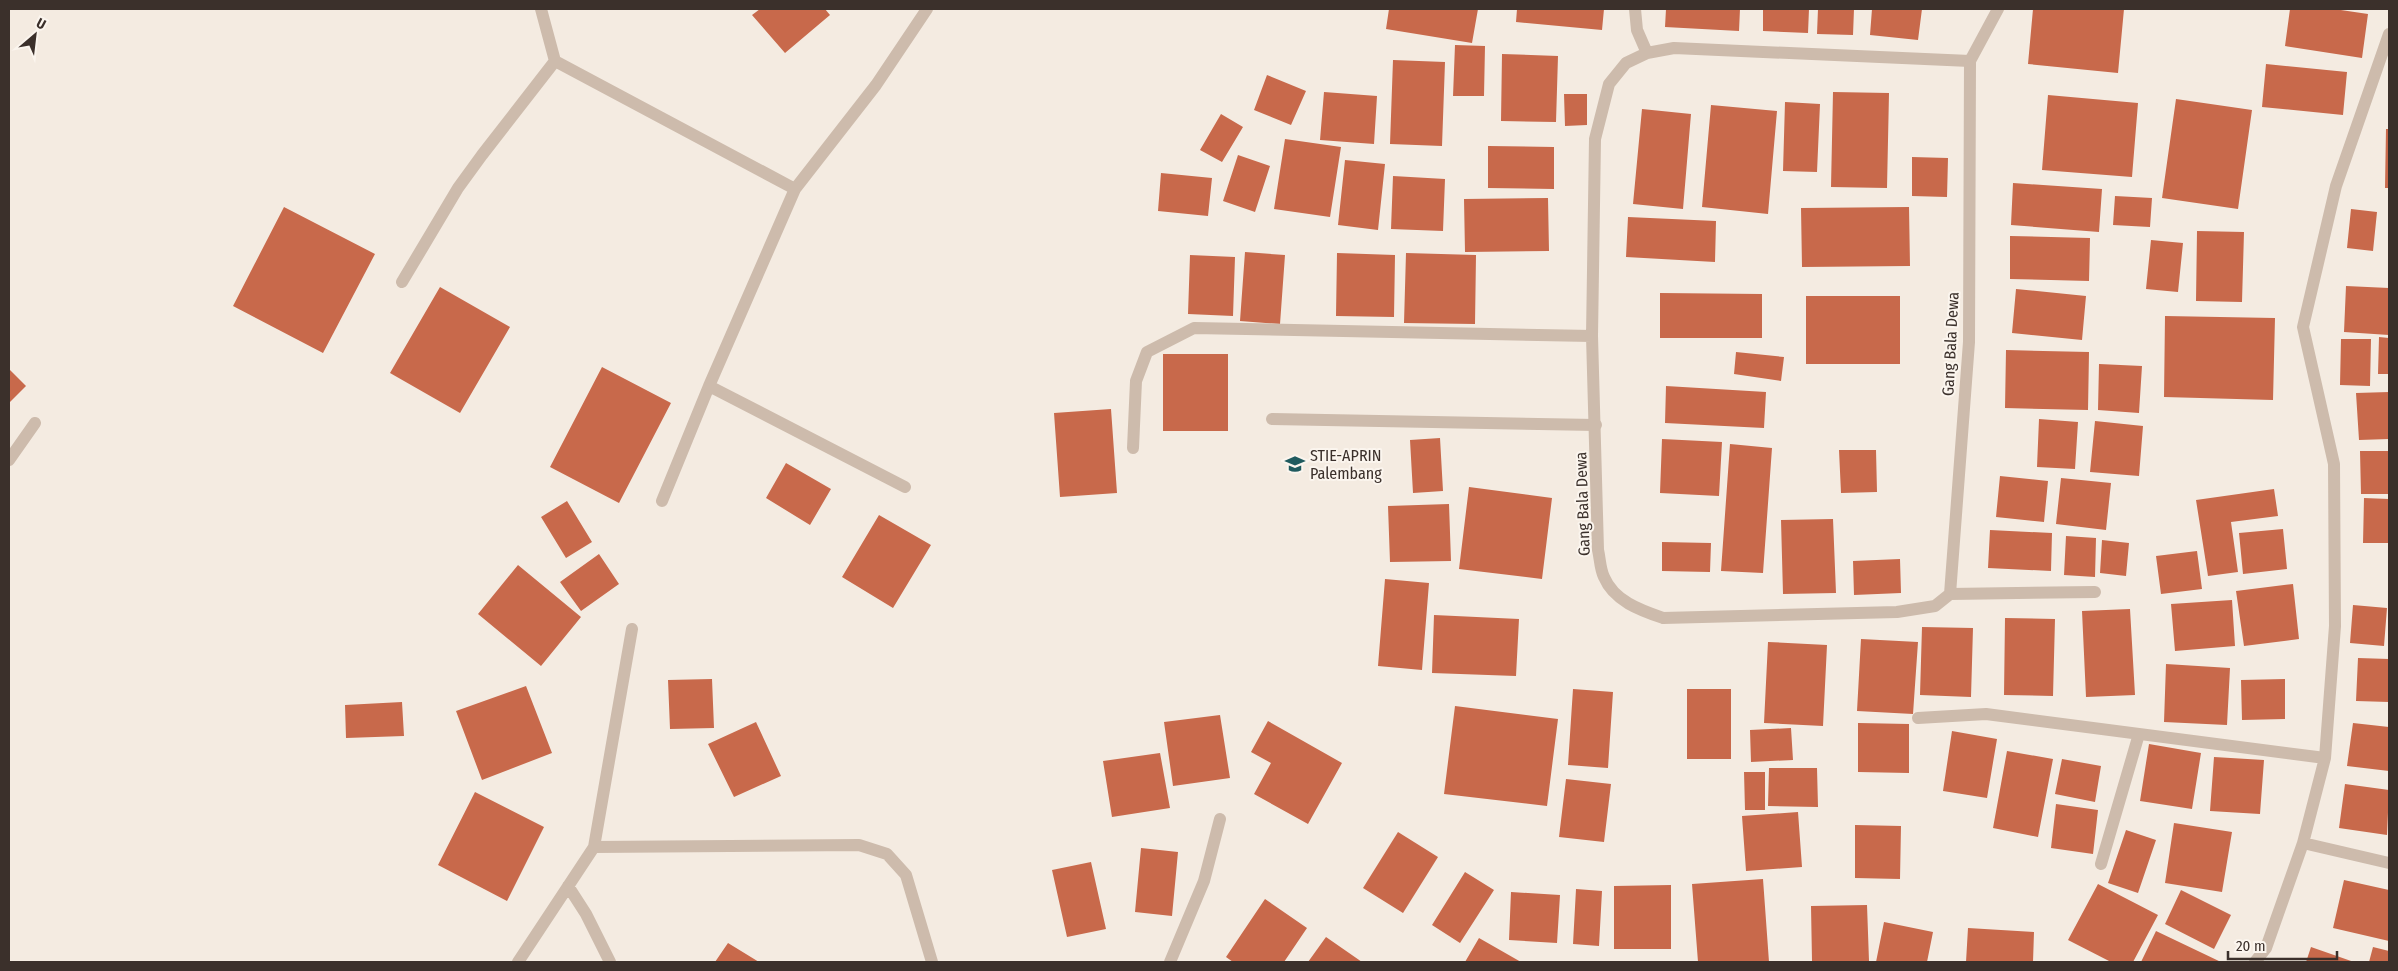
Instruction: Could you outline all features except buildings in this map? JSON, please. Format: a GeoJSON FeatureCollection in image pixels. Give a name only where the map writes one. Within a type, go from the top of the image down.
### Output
{"type":"FeatureCollection","features":[{"type":"Feature","properties":{"kind":"street"},"geometry":{"type":"LineString","coordinates":[[541,9],[555,62],[796,190]]}},
{"type":"Feature","properties":{"kind":"street"},"geometry":{"type":"LineString","coordinates":[[662,501],[796,190],[876,85],[928,9]]}},
{"type":"Feature","properties":{"kind":"street"},"geometry":{"type":"LineString","coordinates":[[1635,9],[1637,30],[1647,53]]}},
{"type":"Feature","properties":{"kind":"street","name":"Gang Bala Dewa"},"geometry":{"type":"LineString","coordinates":[[1970,60],[1674,48],[1647,53],[1626,63],[1609,84],[1595,139],[1592,336],[1596,425],[1598,550],[1604,577],[1618,595],[1636,609],[1663,618],[1897,612],[1935,606],[1950,594],[1969,342],[1970,60],[1998,9]]}},
{"type":"Feature","properties":{"kind":"street"},"geometry":{"type":"LineString","coordinates":[[2255,962],[2266,948],[2303,843],[2325,758],[2336,626],[2334,464],[2303,327],[2336,186],[2389,34]]}},
{"type":"Feature","properties":{"kind":"street"},"geometry":{"type":"LineString","coordinates":[[402,282],[477,161],[555,62]]}},
{"type":"Feature","properties":{"kind":"street"},"geometry":{"type":"LineString","coordinates":[[1133,448],[1136,381],[1147,352],[1194,328],[1592,336]]}},
{"type":"Feature","properties":{"kind":"street"},"geometry":{"type":"LineString","coordinates":[[710,386],[905,487]]}},
{"type":"Feature","properties":{"kind":"street"},"geometry":{"type":"LineString","coordinates":[[1272,419],[1596,425]]}},
{"type":"Feature","properties":{"kind":"street"},"geometry":{"type":"LineString","coordinates":[[9,460],[35,423]]}},
{"type":"Feature","properties":{"kind":"street"},"geometry":{"type":"LineString","coordinates":[[1950,594],[2095,592]]}},
{"type":"Feature","properties":{"kind":"street"},"geometry":{"type":"LineString","coordinates":[[518,962],[594,847],[632,630]]}},
{"type":"Feature","properties":{"kind":"street"},"geometry":{"type":"LineString","coordinates":[[1918,718],[1986,714],[2325,758]]}},
{"type":"Feature","properties":{"kind":"street"},"geometry":{"type":"LineString","coordinates":[[2101,864],[2139,734]]}},
{"type":"Feature","properties":{"kind":"street"},"geometry":{"type":"LineString","coordinates":[[1170,962],[1204,881],[1220,819]]}},
{"type":"Feature","properties":{"kind":"street"},"geometry":{"type":"LineString","coordinates":[[2303,843],[2389,863]]}},
{"type":"Feature","properties":{"kind":"street"},"geometry":{"type":"LineString","coordinates":[[594,847],[860,844],[887,854],[906,875],[932,962]]}},
{"type":"Feature","properties":{"kind":"street"},"geometry":{"type":"LineString","coordinates":[[568,886],[586,914],[610,962]]}},
{"type":"Feature","properties":{"kind":"place","name":"STIE-APRIN Palembang"},"geometry":{"type":"Point","coordinates":[1295,464]}}]}
